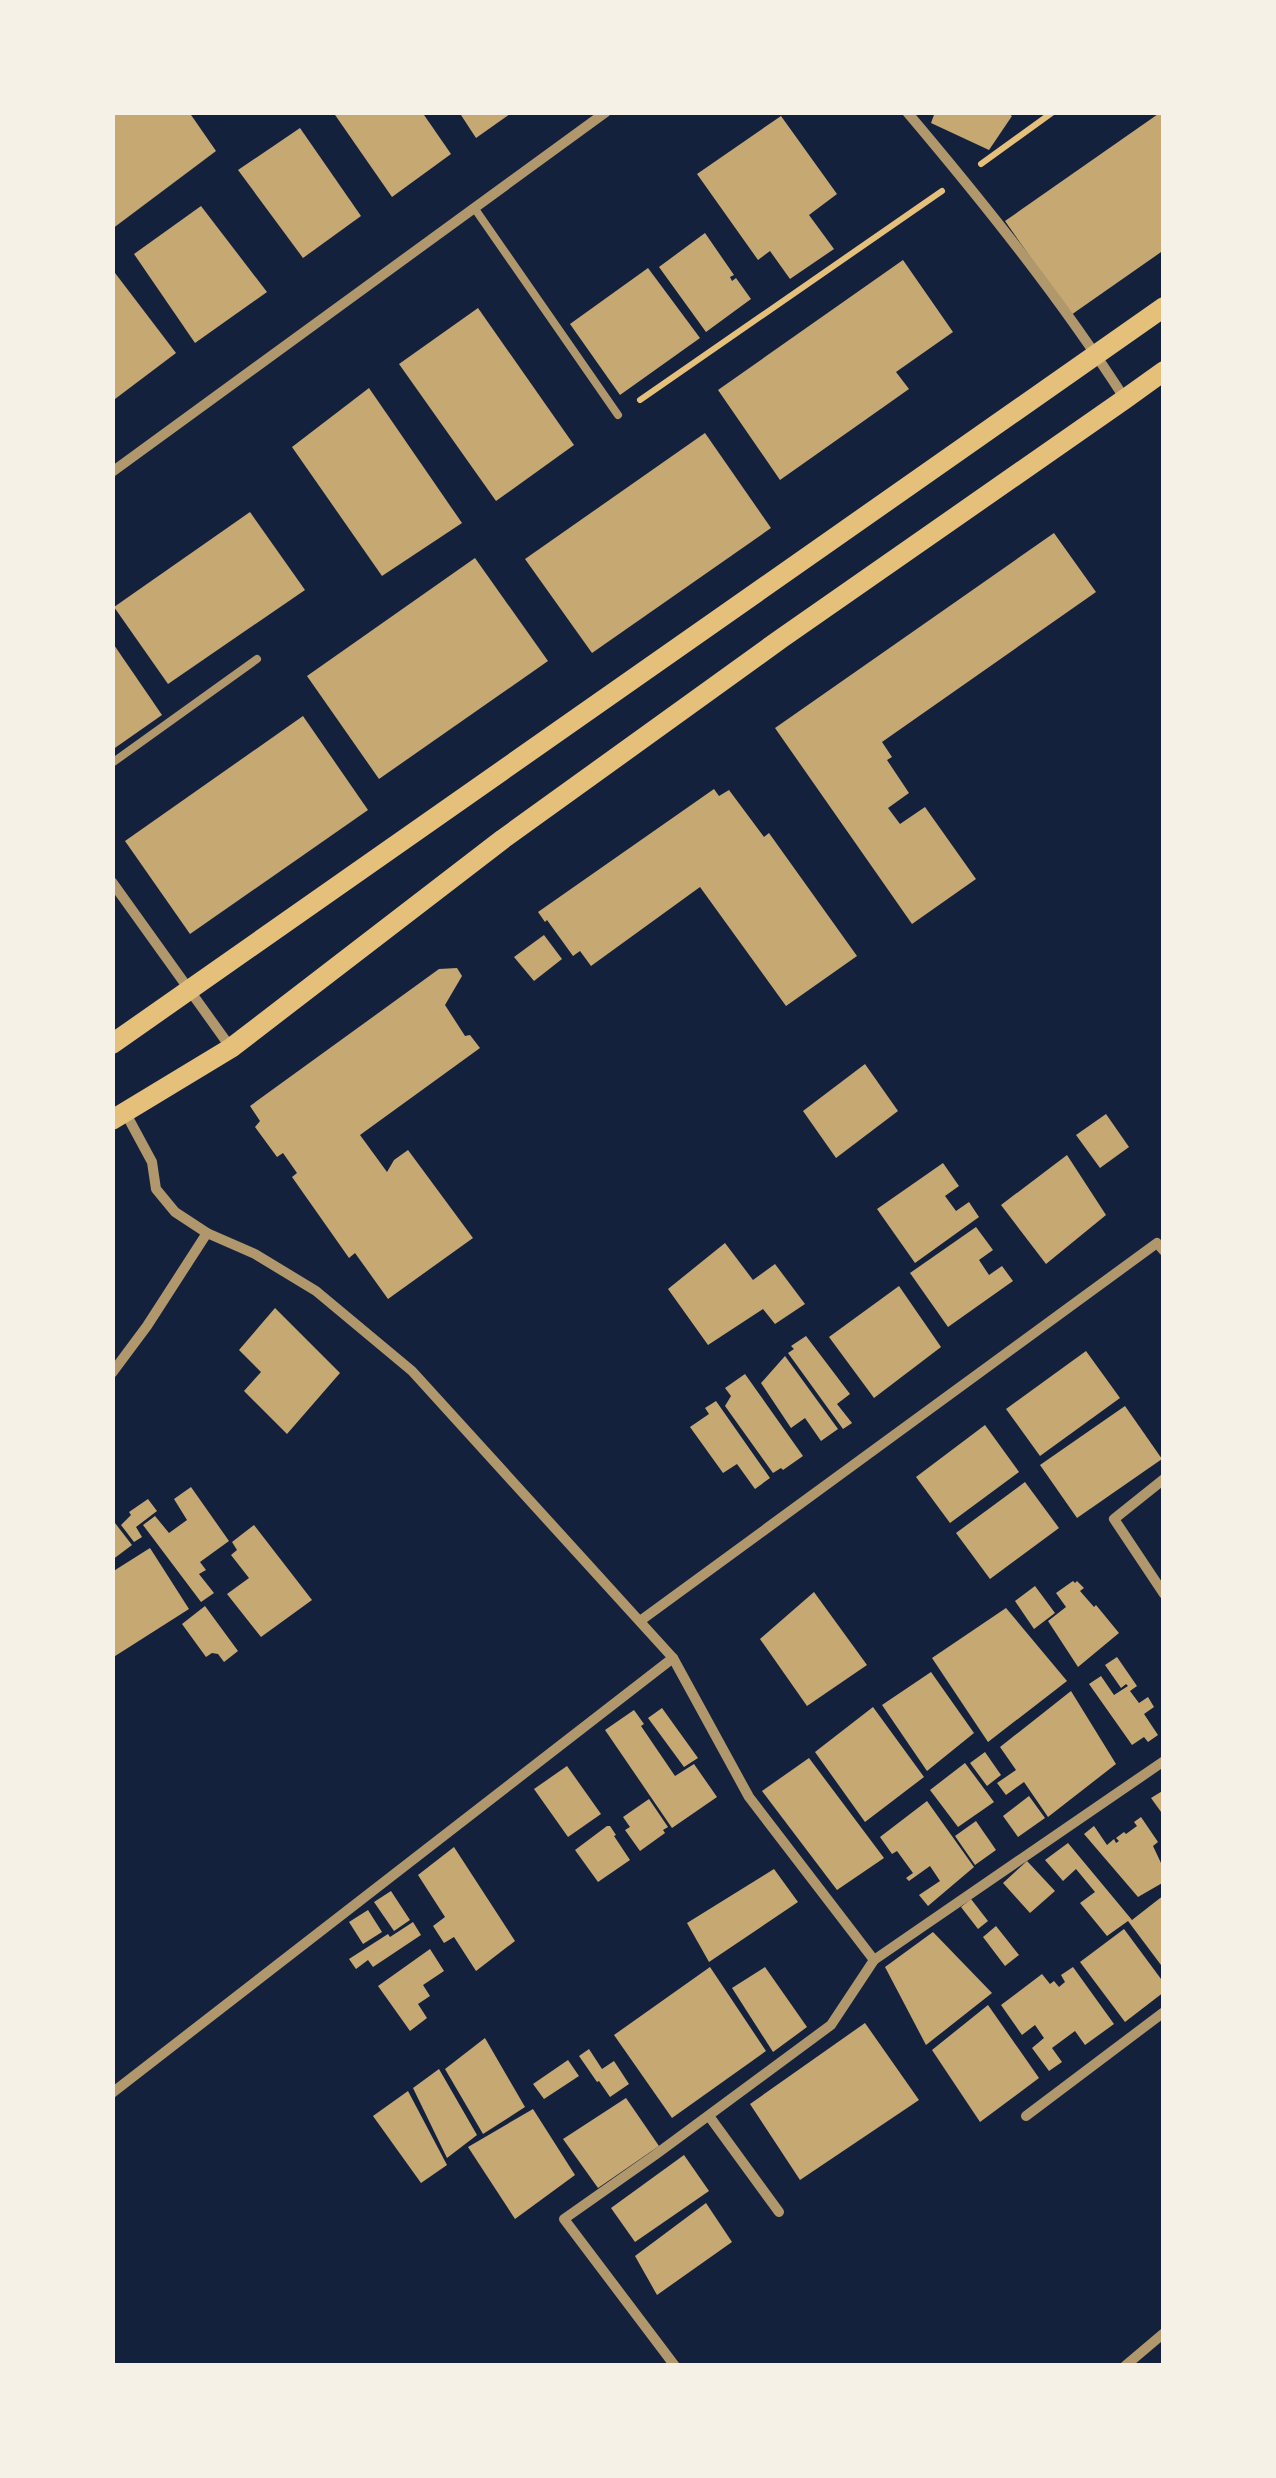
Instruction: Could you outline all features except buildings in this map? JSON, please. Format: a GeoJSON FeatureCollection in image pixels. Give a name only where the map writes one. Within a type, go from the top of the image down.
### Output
{"type":"FeatureCollection","features":[{"type":"Feature","properties":{"kind":"main road"},"geometry":{"type":"LineString","coordinates":[[112,1044],[1164,307]]}},
{"type":"Feature","properties":{"kind":"main road"},"geometry":{"type":"LineString","coordinates":[[119,1116],[230,1048],[519,828],[1164,371]]}},
{"type":"Feature","properties":{"kind":"street"},"geometry":{"type":"LineString","coordinates":[[112,472],[606,112]]}},
{"type":"Feature","properties":{"kind":"street"},"geometry":{"type":"LineString","coordinates":[[907,112],[1096,354],[1126,400]]}},
{"type":"Feature","properties":{"kind":"street"},"geometry":{"type":"LineString","coordinates":[[112,882],[230,1048]]}},
{"type":"Feature","properties":{"kind":"street"},"geometry":{"type":"LineString","coordinates":[[119,1116],[152,1162],[156,1189],[176,1212],[316,1292],[412,1371],[674,1658],[748,1797],[874,1960]]}},
{"type":"Feature","properties":{"kind":"street"},"geometry":{"type":"LineString","coordinates":[[112,1373],[207,1232]]}},
{"type":"Feature","properties":{"kind":"street"},"geometry":{"type":"LineString","coordinates":[[640,1621],[1158,1243],[1164,1251]]}},
{"type":"Feature","properties":{"kind":"street"},"geometry":{"type":"LineString","coordinates":[[1164,1479],[1114,1519],[1164,1594]]}},
{"type":"Feature","properties":{"kind":"street"},"geometry":{"type":"LineString","coordinates":[[112,2093],[674,1658]]}},
{"type":"Feature","properties":{"kind":"street"},"geometry":{"type":"LineString","coordinates":[[676,2366],[564,2219],[831,2025],[874,1960],[1164,1760]]}},
{"type":"Feature","properties":{"kind":"street"},"geometry":{"type":"LineString","coordinates":[[1026,2116],[1164,2012]]}},
{"type":"Feature","properties":{"kind":"street"},"geometry":{"type":"LineString","coordinates":[[709,2116],[778,2212]]}},
{"type":"Feature","properties":{"kind":"street"},"geometry":{"type":"LineString","coordinates":[[1125,2366],[1164,2333]]}},
{"type":"Feature","properties":{"kind":"lane"},"geometry":{"type":"LineString","coordinates":[[475,209],[618,415]]}},
{"type":"Feature","properties":{"kind":"lane"},"geometry":{"type":"LineString","coordinates":[[112,763],[257,659]]}},
{"type":"Feature","properties":{"kind":"path"},"geometry":{"type":"LineString","coordinates":[[618,415],[1053,112]]}}]}
